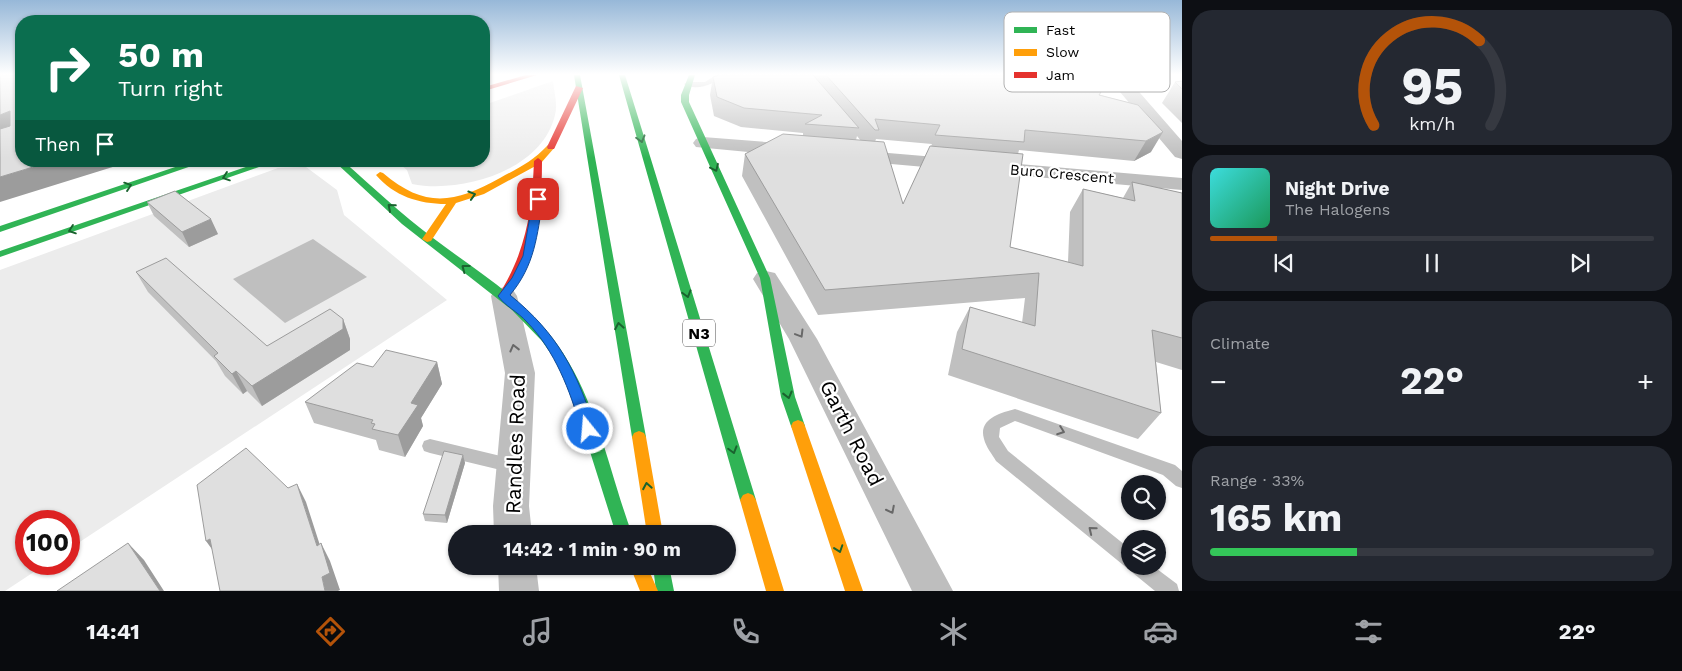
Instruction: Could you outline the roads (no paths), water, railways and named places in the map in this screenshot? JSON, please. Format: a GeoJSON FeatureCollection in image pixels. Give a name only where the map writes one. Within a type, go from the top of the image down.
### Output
{"type":"FeatureCollection","features":[{"type":"Feature","properties":{"kind":"main road"},"geometry":{"type":"LineString","coordinates":[[374,168],[402,195],[432,202],[453,201],[482,192],[538,161],[551,148],[560,132],[570,103]]}},
{"type":"Feature","properties":{"kind":"main road"},"geometry":{"type":"LineString","coordinates":[[582,103],[653,525]]}},
{"type":"Feature","properties":{"kind":"main road","name":"N3"},"geometry":{"type":"LineString","coordinates":[[630,103],[775,591]]}},
{"type":"Feature","properties":{"kind":"main road"},"geometry":{"type":"LineString","coordinates":[[685,103],[765,278],[788,397],[854,591]]}},
{"type":"Feature","properties":{"kind":"main road"},"geometry":{"type":"LineString","coordinates":[[504,296],[517,280],[528,256],[538,199],[538,161]]}},
{"type":"Feature","properties":{"kind":"main road"},"geometry":{"type":"LineString","coordinates":[[0,229],[184,167]]}},
{"type":"Feature","properties":{"kind":"main road"},"geometry":{"type":"LineString","coordinates":[[0,254],[254,167]]}},
{"type":"Feature","properties":{"kind":"main road"},"geometry":{"type":"LineString","coordinates":[[345,167],[427,239],[532,319],[563,365],[577,391],[612,504],[620,525]]}},
{"type":"Feature","properties":{"kind":"main road"},"geometry":{"type":"LineString","coordinates":[[427,239],[453,201]]}},
{"type":"Feature","properties":{"kind":"main road"},"geometry":{"type":"LineString","coordinates":[[642,575],[649,591]]}},
{"type":"Feature","properties":{"kind":"main road"},"geometry":{"type":"LineString","coordinates":[[662,575],[665,591]]}},
{"type":"Feature","properties":{"kind":"street"},"geometry":{"type":"LineString","coordinates":[[1139,103],[1182,153]]}},
{"type":"Feature","properties":{"kind":"street"},"geometry":{"type":"LineString","coordinates":[[703,142],[810,152]]}},
{"type":"Feature","properties":{"kind":"street","name":"Buro Crescent"},"geometry":{"type":"LineString","coordinates":[[839,155],[865,153],[1182,184]]}},
{"type":"Feature","properties":{"kind":"street","name":"Garth Road"},"geometry":{"type":"LineString","coordinates":[[765,278],[804,339],[933,591]]}},
{"type":"Feature","properties":{"kind":"street","name":"Randles Road"},"geometry":{"type":"LineString","coordinates":[[504,296],[520,373],[520,410],[512,466],[511,506],[513,525]]}},
{"type":"Feature","properties":{"kind":"street"},"geometry":{"type":"LineString","coordinates":[[517,575],[519,591]]}},
{"type":"Feature","properties":{"kind":"lane"},"geometry":{"type":"LineString","coordinates":[[1121,553],[1002,456],[990,438],[993,425],[1003,418],[1016,415],[1169,470],[1182,481]]}},
{"type":"Feature","properties":{"kind":"lane"},"geometry":{"type":"LineString","coordinates":[[430,446],[512,466]]}},
{"type":"Feature","properties":{"kind":"lane"},"geometry":{"type":"LineString","coordinates":[[1150,575],[1170,591]]}}]}
